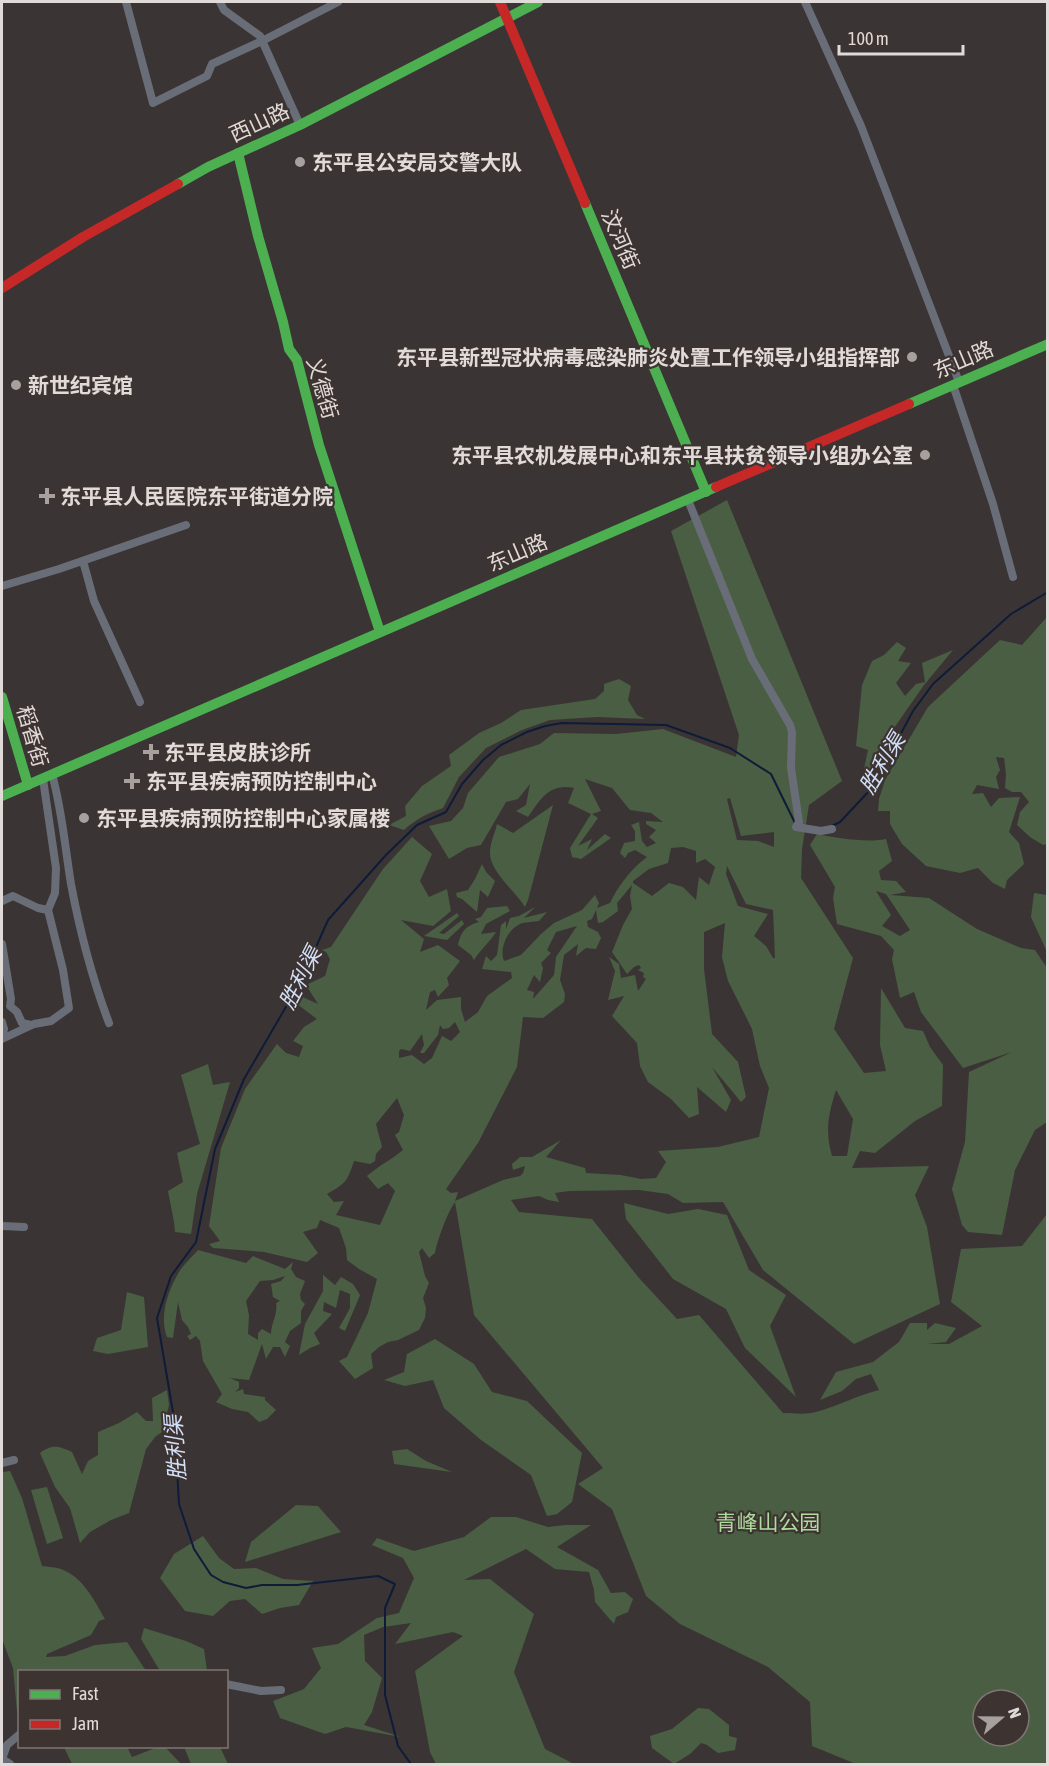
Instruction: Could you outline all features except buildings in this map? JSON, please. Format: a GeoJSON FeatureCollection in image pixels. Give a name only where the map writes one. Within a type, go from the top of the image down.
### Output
{"type":"FeatureCollection","features":[{"type":"Feature","properties":{"kind":"street"},"geometry":{"type":"LineString","coordinates":[[126,2],[153,103],[207,76],[212,64],[338,2]]}},
{"type":"Feature","properties":{"kind":"street"},"geometry":{"type":"LineString","coordinates":[[220,2],[224,10],[260,36],[300,125]]}},
{"type":"Feature","properties":{"kind":"street","name":"汶河街"},"geometry":{"type":"LineString","coordinates":[[500,2],[706,492]]}},
{"type":"Feature","properties":{"kind":"street","name":"西山路"},"geometry":{"type":"LineString","coordinates":[[2,288],[83,237],[208,167],[300,125],[538,2]]}},
{"type":"Feature","properties":{"kind":"street"},"geometry":{"type":"LineString","coordinates":[[805,2],[861,126],[956,383],[1013,577]]}},
{"type":"Feature","properties":{"kind":"street","name":"义德街"},"geometry":{"type":"LineString","coordinates":[[238,153],[289,349],[297,360],[319,445],[380,632]]}},
{"type":"Feature","properties":{"kind":"street","name":"东山路"},"geometry":{"type":"LineString","coordinates":[[2,796],[1047,344]]}},
{"type":"Feature","properties":{"kind":"street"},"geometry":{"type":"LineString","coordinates":[[688,500],[752,658],[790,725],[792,732],[791,768],[798,822],[796,827],[803,830],[832,830]]}},
{"type":"Feature","properties":{"kind":"street"},"geometry":{"type":"LineString","coordinates":[[2,586],[186,525]]}},
{"type":"Feature","properties":{"kind":"street"},"geometry":{"type":"LineString","coordinates":[[83,561],[94,601],[140,702]]}},
{"type":"Feature","properties":{"kind":"street","name":"稻香街"},"geometry":{"type":"LineString","coordinates":[[2,697],[28,785]]}},
{"type":"Feature","properties":{"kind":"street"},"geometry":{"type":"LineString","coordinates":[[2,1038],[31,1025],[51,1021],[69,1008],[63,970],[48,910],[55,893],[56,868],[47,776]]}},
{"type":"Feature","properties":{"kind":"street"},"geometry":{"type":"LineString","coordinates":[[47,776],[58,794],[71,884],[86,957],[109,1023]]}},
{"type":"Feature","properties":{"kind":"street"},"geometry":{"type":"LineString","coordinates":[[2,901],[13,896],[38,908],[48,910]]}},
{"type":"Feature","properties":{"kind":"street"},"geometry":{"type":"LineString","coordinates":[[2,944],[11,999],[10,1006],[17,1012],[22,1023],[31,1025]]}},
{"type":"Feature","properties":{"kind":"street"},"geometry":{"type":"LineString","coordinates":[[2,1022],[4,1029],[2,1038]]}},
{"type":"Feature","properties":{"kind":"street"},"geometry":{"type":"LineString","coordinates":[[2,1226],[24,1227]]}},
{"type":"Feature","properties":{"kind":"street"},"geometry":{"type":"LineString","coordinates":[[2,1463],[14,1460]]}},
{"type":"Feature","properties":{"kind":"street"},"geometry":{"type":"LineString","coordinates":[[228,1684],[261,1691],[281,1690]]}},
{"type":"Feature","properties":{"kind":"street"},"geometry":{"type":"LineString","coordinates":[[10,1764],[2,1759],[7,1745],[18,1736]]}},
{"type":"Feature","properties":{"kind":"green space","name":"青峰山公园"},"geometry":{"type":"Polygon","coordinates":[[[727,500],[842,781],[809,805],[802,849],[801,878],[853,958],[834,1029],[864,1073],[886,1071],[880,1045],[881,988],[905,1028],[923,1031],[930,1047],[943,1065],[942,1106],[915,1121],[875,1153],[860,1151],[852,1168],[929,1166],[915,1195],[927,1227],[940,1304],[854,1344],[763,1270],[723,1202],[683,1203],[668,1194],[639,1190],[555,1193],[559,1202],[539,1196],[511,1200],[519,1212],[592,1219],[639,1278],[677,1319],[699,1315],[783,1413],[800,1414],[816,1412],[879,1390],[871,1374],[856,1379],[842,1391],[820,1400],[836,1372],[873,1362],[899,1342],[910,1323],[927,1323],[927,1330],[935,1323],[956,1328],[946,1342],[927,1344],[949,1344],[982,1326],[951,1302],[961,1249],[1022,1246],[1047,1214],[1047,1764],[856,1764],[812,1746],[810,1702],[768,1667],[680,1624],[646,1596],[612,1509],[578,1484],[603,1468],[474,1315],[455,1202],[443,1226],[435,1253],[429,1258],[422,1248],[419,1252],[429,1283],[423,1298],[426,1308],[425,1318],[419,1330],[379,1347],[371,1354],[373,1368],[355,1379],[339,1361],[347,1357],[368,1313],[377,1279],[347,1260],[346,1248],[339,1228],[320,1220],[317,1228],[303,1232],[318,1253],[307,1262],[264,1252],[213,1248],[209,1244],[220,1241],[209,1226],[221,1148],[245,1089],[277,1044],[286,1053],[299,1057],[303,1046],[293,1041],[304,1027],[317,1019],[293,1001],[298,995],[318,1004],[306,985],[325,976],[330,959],[322,950],[331,947],[383,869],[412,837],[432,854],[420,881],[429,897],[447,889],[451,911],[433,926],[401,920],[424,939],[420,952],[438,945],[460,961],[447,978],[449,985],[438,997],[435,990],[430,992],[426,1010],[437,1000],[461,997],[461,1009],[465,1022],[478,1012],[487,996],[512,978],[511,972],[482,969],[486,956],[491,961],[497,955],[501,925],[506,921],[506,929],[510,918],[535,907],[524,918],[547,912],[539,921],[520,924],[511,931],[503,946],[504,961],[521,955],[554,923],[582,910],[595,895],[599,903],[597,908],[610,903],[626,878],[647,857],[635,850],[628,853],[625,858],[620,853],[624,843],[635,841],[635,831],[631,825],[639,822],[642,841],[647,847],[656,843],[649,837],[656,830],[646,824],[646,821],[663,822],[651,813],[630,810],[612,788],[585,779],[601,811],[592,814],[598,818],[578,846],[592,839],[587,850],[605,834],[611,838],[581,859],[572,857],[570,848],[591,814],[568,803],[574,788],[565,787],[552,790],[537,804],[528,817],[516,811],[526,805],[530,784],[518,799],[506,802],[481,845],[467,848],[449,859],[429,826],[451,821],[463,808],[468,793],[499,757],[540,744],[554,733],[616,734],[663,729],[736,757],[739,735],[671,531],[727,500]],[[730,798],[727,799],[737,840],[758,841],[774,847],[774,832],[741,836],[730,798]],[[683,847],[671,848],[668,863],[649,869],[633,883],[652,896],[669,883],[683,887],[696,900],[699,877],[709,885],[715,867],[705,859],[696,863],[696,851],[683,847]],[[727,866],[726,874],[738,906],[768,914],[754,936],[775,958],[773,910],[746,904],[727,866]],[[632,885],[617,903],[618,911],[603,922],[598,923],[596,910],[592,919],[587,921],[588,927],[598,932],[601,938],[596,949],[586,948],[576,956],[578,944],[564,955],[560,980],[565,994],[564,1002],[543,1018],[523,1017],[517,1067],[478,1143],[446,1189],[451,1193],[458,1192],[455,1201],[503,1180],[520,1176],[525,1166],[513,1170],[512,1164],[520,1157],[532,1157],[561,1140],[546,1157],[585,1168],[586,1173],[621,1175],[641,1179],[656,1178],[666,1162],[658,1151],[718,1147],[759,1137],[769,1088],[760,1066],[752,1029],[728,981],[722,957],[725,923],[704,932],[704,969],[712,1034],[738,1062],[746,1097],[741,1102],[712,1067],[731,1100],[726,1112],[697,1087],[699,1114],[689,1118],[671,1099],[648,1082],[640,1066],[637,1043],[612,1016],[624,996],[608,1000],[615,971],[609,957],[619,964],[621,978],[635,975],[638,991],[646,979],[643,977],[644,973],[638,970],[641,968],[639,965],[627,974],[612,952],[632,909],[630,896],[632,885]],[[577,926],[556,932],[547,950],[551,953],[541,963],[543,968],[540,982],[534,975],[527,990],[534,992],[533,999],[554,975],[556,957],[577,926]],[[455,1022],[449,1028],[443,1029],[440,1025],[438,1035],[424,1053],[420,1053],[424,1045],[422,1034],[410,1051],[401,1049],[399,1051],[399,1058],[412,1055],[424,1064],[432,1058],[442,1036],[451,1041],[460,1032],[455,1022]],[[836,1090],[828,1123],[830,1147],[832,1156],[847,1156],[853,1119],[836,1090]],[[397,1098],[376,1124],[382,1147],[376,1154],[375,1161],[370,1164],[354,1161],[345,1181],[327,1194],[334,1202],[344,1201],[336,1215],[380,1225],[395,1191],[388,1183],[378,1189],[367,1176],[403,1150],[395,1135],[399,1132],[404,1115],[397,1098]]]}},
{"type":"Feature","properties":{"kind":"green space"},"geometry":{"type":"Polygon","coordinates":[[[1047,617],[1047,844],[1043,845],[1030,837],[1017,825],[1020,812],[1029,802],[1021,792],[1012,792],[1005,788],[1004,758],[996,757],[1000,770],[996,777],[999,789],[977,785],[972,794],[983,793],[991,807],[999,798],[1020,797],[1009,832],[1019,843],[1024,864],[1007,880],[1005,889],[993,883],[978,868],[960,873],[926,866],[902,844],[890,824],[890,811],[878,811],[885,780],[928,707],[1000,640],[1022,645],[1047,617]]]}},
{"type":"Feature","properties":{"kind":"green space"},"geometry":{"type":"Polygon","coordinates":[[[897,642],[906,648],[898,661],[911,663],[896,683],[905,696],[916,684],[925,682],[922,663],[953,650],[924,685],[894,728],[866,787],[864,769],[868,750],[856,746],[862,685],[872,661],[884,655],[897,642]]]}},
{"type":"Feature","properties":{"kind":"green space"},"geometry":{"type":"Polygon","coordinates":[[[619,679],[631,686],[628,700],[637,715],[645,719],[597,717],[550,720],[522,730],[486,748],[459,777],[443,808],[422,817],[404,830],[389,825],[406,816],[405,806],[422,786],[451,766],[449,755],[479,733],[521,710],[595,699],[604,691],[604,684],[619,679]]]}},
{"type":"Feature","properties":{"kind":"green space"},"geometry":{"type":"Polygon","coordinates":[[[553,805],[525,907],[503,881],[494,866],[490,852],[492,842],[497,824],[513,833],[553,805]]]}},
{"type":"Feature","properties":{"kind":"green space"},"geometry":{"type":"Polygon","coordinates":[[[817,834],[861,840],[886,839],[892,861],[879,871],[881,880],[896,881],[906,892],[890,895],[929,898],[977,929],[1021,948],[1035,950],[1047,968],[1047,1122],[1035,1130],[1015,1170],[1002,1235],[968,1232],[962,1225],[952,1189],[965,1142],[969,1072],[1012,1052],[963,1068],[921,1012],[914,992],[900,998],[892,959],[894,950],[881,936],[837,924],[833,898],[835,887],[810,845],[817,834]],[[876,891],[891,915],[882,926],[900,936],[910,930],[886,894],[876,891]]]}},
{"type":"Feature","properties":{"kind":"green space"},"geometry":{"type":"Polygon","coordinates":[[[482,864],[495,881],[488,897],[480,890],[477,912],[457,897],[456,893],[468,890],[482,864]]]}},
{"type":"Feature","properties":{"kind":"green space"},"geometry":{"type":"Polygon","coordinates":[[[1034,893],[1047,895],[1047,952],[1031,917],[1034,893]]]}},
{"type":"Feature","properties":{"kind":"green space"},"geometry":{"type":"Polygon","coordinates":[[[507,906],[510,911],[486,924],[481,934],[496,932],[474,960],[458,945],[462,933],[470,925],[479,922],[475,919],[481,917],[487,908],[507,906]]]}},
{"type":"Feature","properties":{"kind":"green space"},"geometry":{"type":"Polygon","coordinates":[[[457,913],[459,916],[439,933],[444,934],[462,920],[464,924],[447,940],[424,936],[457,913]]]}},
{"type":"Feature","properties":{"kind":"green space"},"geometry":{"type":"Polygon","coordinates":[[[208,1064],[213,1085],[230,1082],[197,1194],[191,1234],[175,1232],[168,1191],[183,1182],[177,1153],[200,1144],[181,1075],[208,1064]]]}},
{"type":"Feature","properties":{"kind":"green space"},"geometry":{"type":"Polygon","coordinates":[[[624,1203],[668,1214],[698,1209],[727,1215],[749,1270],[786,1295],[770,1326],[796,1397],[745,1348],[726,1309],[673,1279],[626,1219],[624,1203]]]}},
{"type":"Feature","properties":{"kind":"green space"},"geometry":{"type":"Polygon","coordinates":[[[198,1250],[246,1263],[253,1256],[285,1269],[293,1262],[291,1269],[296,1277],[305,1281],[300,1294],[305,1304],[301,1311],[301,1323],[290,1331],[285,1342],[290,1346],[285,1357],[280,1347],[273,1347],[266,1359],[262,1344],[249,1380],[230,1378],[239,1382],[239,1388],[235,1392],[243,1389],[244,1394],[265,1397],[265,1400],[276,1410],[267,1419],[259,1422],[248,1412],[232,1409],[216,1402],[222,1394],[203,1361],[200,1341],[196,1336],[190,1340],[187,1336],[191,1334],[182,1320],[178,1302],[173,1338],[167,1337],[164,1312],[168,1295],[179,1272],[198,1250]],[[285,1276],[260,1281],[246,1301],[249,1315],[248,1334],[258,1340],[258,1333],[262,1329],[271,1334],[276,1303],[280,1301],[273,1297],[271,1284],[281,1281],[285,1276]]]}},
{"type":"Feature","properties":{"kind":"green space"},"geometry":{"type":"Polygon","coordinates":[[[323,1275],[335,1285],[341,1277],[353,1284],[360,1295],[345,1331],[339,1328],[350,1308],[350,1294],[340,1290],[336,1308],[324,1302],[323,1311],[332,1314],[314,1333],[320,1344],[299,1355],[305,1324],[323,1291],[323,1275]]]}},
{"type":"Feature","properties":{"kind":"green space"},"geometry":{"type":"Polygon","coordinates":[[[127,1292],[144,1297],[148,1347],[108,1354],[93,1351],[97,1338],[121,1330],[127,1292]]]}},
{"type":"Feature","properties":{"kind":"green space"},"geometry":{"type":"Polygon","coordinates":[[[435,1339],[474,1364],[492,1392],[527,1401],[582,1453],[572,1502],[557,1514],[547,1516],[531,1475],[481,1440],[444,1408],[433,1380],[405,1386],[384,1380],[404,1372],[407,1354],[435,1339]]]}},
{"type":"Feature","properties":{"kind":"green space"},"geometry":{"type":"Polygon","coordinates":[[[167,1390],[169,1405],[162,1432],[146,1449],[129,1513],[90,1532],[80,1543],[70,1508],[55,1487],[40,1453],[56,1447],[72,1452],[82,1474],[88,1461],[98,1455],[98,1432],[137,1412],[146,1421],[153,1421],[152,1398],[167,1390]]]}},
{"type":"Feature","properties":{"kind":"green space"},"geometry":{"type":"Polygon","coordinates":[[[407,1449],[426,1461],[452,1472],[394,1464],[392,1451],[407,1449]]]}},
{"type":"Feature","properties":{"kind":"green space"},"geometry":{"type":"Polygon","coordinates":[[[10,1471],[22,1498],[42,1566],[61,1569],[82,1583],[105,1619],[99,1621],[91,1635],[47,1654],[46,1657],[65,1656],[95,1645],[127,1642],[145,1670],[18,1670],[17,1711],[13,1668],[2,1639],[2,1472],[10,1471]]]}},
{"type":"Feature","properties":{"kind":"green space"},"geometry":{"type":"Polygon","coordinates":[[[47,1487],[63,1538],[47,1544],[31,1490],[47,1487]]]}},
{"type":"Feature","properties":{"kind":"green space"},"geometry":{"type":"Polygon","coordinates":[[[296,1505],[318,1506],[341,1532],[245,1562],[251,1542],[296,1505]]]}},
{"type":"Feature","properties":{"kind":"green space"},"geometry":{"type":"Polygon","coordinates":[[[491,1517],[516,1517],[548,1527],[591,1525],[557,1547],[598,1570],[611,1593],[625,1592],[633,1599],[628,1612],[616,1617],[614,1624],[595,1602],[589,1572],[555,1569],[526,1549],[464,1580],[490,1579],[534,1614],[514,1672],[545,1749],[574,1764],[436,1764],[430,1752],[415,1671],[463,1636],[453,1632],[395,1644],[411,1623],[383,1627],[364,1635],[365,1661],[382,1678],[372,1712],[364,1725],[401,1737],[346,1727],[325,1734],[280,1718],[273,1701],[304,1689],[321,1668],[312,1648],[338,1644],[377,1618],[399,1613],[414,1578],[403,1558],[372,1545],[377,1538],[414,1551],[464,1537],[491,1517]]]}},
{"type":"Feature","properties":{"kind":"green space"},"geometry":{"type":"Polygon","coordinates":[[[203,1536],[219,1558],[234,1569],[256,1568],[283,1579],[313,1581],[299,1605],[262,1614],[245,1599],[230,1601],[213,1616],[185,1611],[160,1578],[174,1554],[203,1536]]]}},
{"type":"Feature","properties":{"kind":"green space"},"geometry":{"type":"Polygon","coordinates":[[[144,1628],[204,1649],[207,1670],[159,1670],[141,1639],[144,1628]]]}},
{"type":"Feature","properties":{"kind":"green space"},"geometry":{"type":"Polygon","coordinates":[[[698,1708],[709,1709],[729,1725],[729,1736],[737,1738],[735,1750],[718,1753],[701,1743],[690,1754],[674,1764],[652,1748],[650,1736],[672,1729],[698,1708]]]}},
{"type":"Feature","properties":{"kind":"green space"},"geometry":{"type":"Polygon","coordinates":[[[64,1748],[128,1748],[132,1757],[155,1748],[166,1748],[181,1764],[72,1764],[64,1748]]]}},
{"type":"Feature","properties":{"kind":"green space"},"geometry":{"type":"Polygon","coordinates":[[[184,1748],[220,1748],[228,1764],[191,1764],[184,1748]]]}},
{"type":"Feature","properties":{"kind":"waterway","name":"胜利渠"},"geometry":{"type":"LineString","coordinates":[[830,827],[840,822],[871,789],[913,711],[933,684],[1011,614],[1048,592]]}},
{"type":"Feature","properties":{"kind":"waterway","name":"胜利渠"},"geometry":{"type":"LineString","coordinates":[[411,1764],[398,1746],[385,1695],[385,1608],[395,1584],[378,1576],[246,1588],[223,1582],[211,1575],[194,1549],[179,1504],[174,1418],[157,1318],[171,1276],[196,1242],[215,1149],[244,1079],[301,981],[328,920],[386,855],[417,825],[446,812],[462,784],[483,760],[501,745],[527,732],[562,723],[666,725],[730,748],[771,774],[795,823]]}},
{"type":"Feature","properties":{"kind":"traffic: fast"},"geometry":{"type":"LineString","coordinates":[[178,184],[208,167],[300,125],[538,2]]}},
{"type":"Feature","properties":{"kind":"traffic: fast"},"geometry":{"type":"LineString","coordinates":[[238,153],[289,349],[297,360],[319,445],[380,632]]}},
{"type":"Feature","properties":{"kind":"traffic: fast"},"geometry":{"type":"LineString","coordinates":[[585,203],[706,492]]}},
{"type":"Feature","properties":{"kind":"traffic: fast"},"geometry":{"type":"LineString","coordinates":[[909,404],[1048,344]]}},
{"type":"Feature","properties":{"kind":"traffic: fast"},"geometry":{"type":"LineString","coordinates":[[2,796],[716,487]]}},
{"type":"Feature","properties":{"kind":"traffic: fast"},"geometry":{"type":"LineString","coordinates":[[2,697],[28,785]]}},
{"type":"Feature","properties":{"kind":"traffic: jam"},"geometry":{"type":"LineString","coordinates":[[500,2],[585,203]]}},
{"type":"Feature","properties":{"kind":"traffic: jam"},"geometry":{"type":"LineString","coordinates":[[2,288],[83,237],[178,184]]}},
{"type":"Feature","properties":{"kind":"traffic: jam"},"geometry":{"type":"LineString","coordinates":[[716,487],[909,404]]}},
{"type":"Feature","properties":{"kind":"place","name":"东平县公安局交警大队"},"geometry":{"type":"Point","coordinates":[300,162]}},
{"type":"Feature","properties":{"kind":"place","name":"东平县新型冠状病毒感染肺炎处置工作领导小组指挥部"},"geometry":{"type":"Point","coordinates":[912,357]}},
{"type":"Feature","properties":{"kind":"place","name":"新世纪宾馆"},"geometry":{"type":"Point","coordinates":[16,385]}},
{"type":"Feature","properties":{"kind":"place","name":"东平县农机发展中心和东平县扶贫领导小组办公室"},"geometry":{"type":"Point","coordinates":[925,455]}},
{"type":"Feature","properties":{"kind":"place","name":"东平县人民医院东平街道分院"},"geometry":{"type":"Point","coordinates":[47,496]}},
{"type":"Feature","properties":{"kind":"place","name":"东平县皮肤诊所"},"geometry":{"type":"Point","coordinates":[151,752]}},
{"type":"Feature","properties":{"kind":"place","name":"东平县疾病预防控制中心"},"geometry":{"type":"Point","coordinates":[132,781]}},
{"type":"Feature","properties":{"kind":"place","name":"东平县疾病预防控制中心家属楼"},"geometry":{"type":"Point","coordinates":[84,818]}}]}
